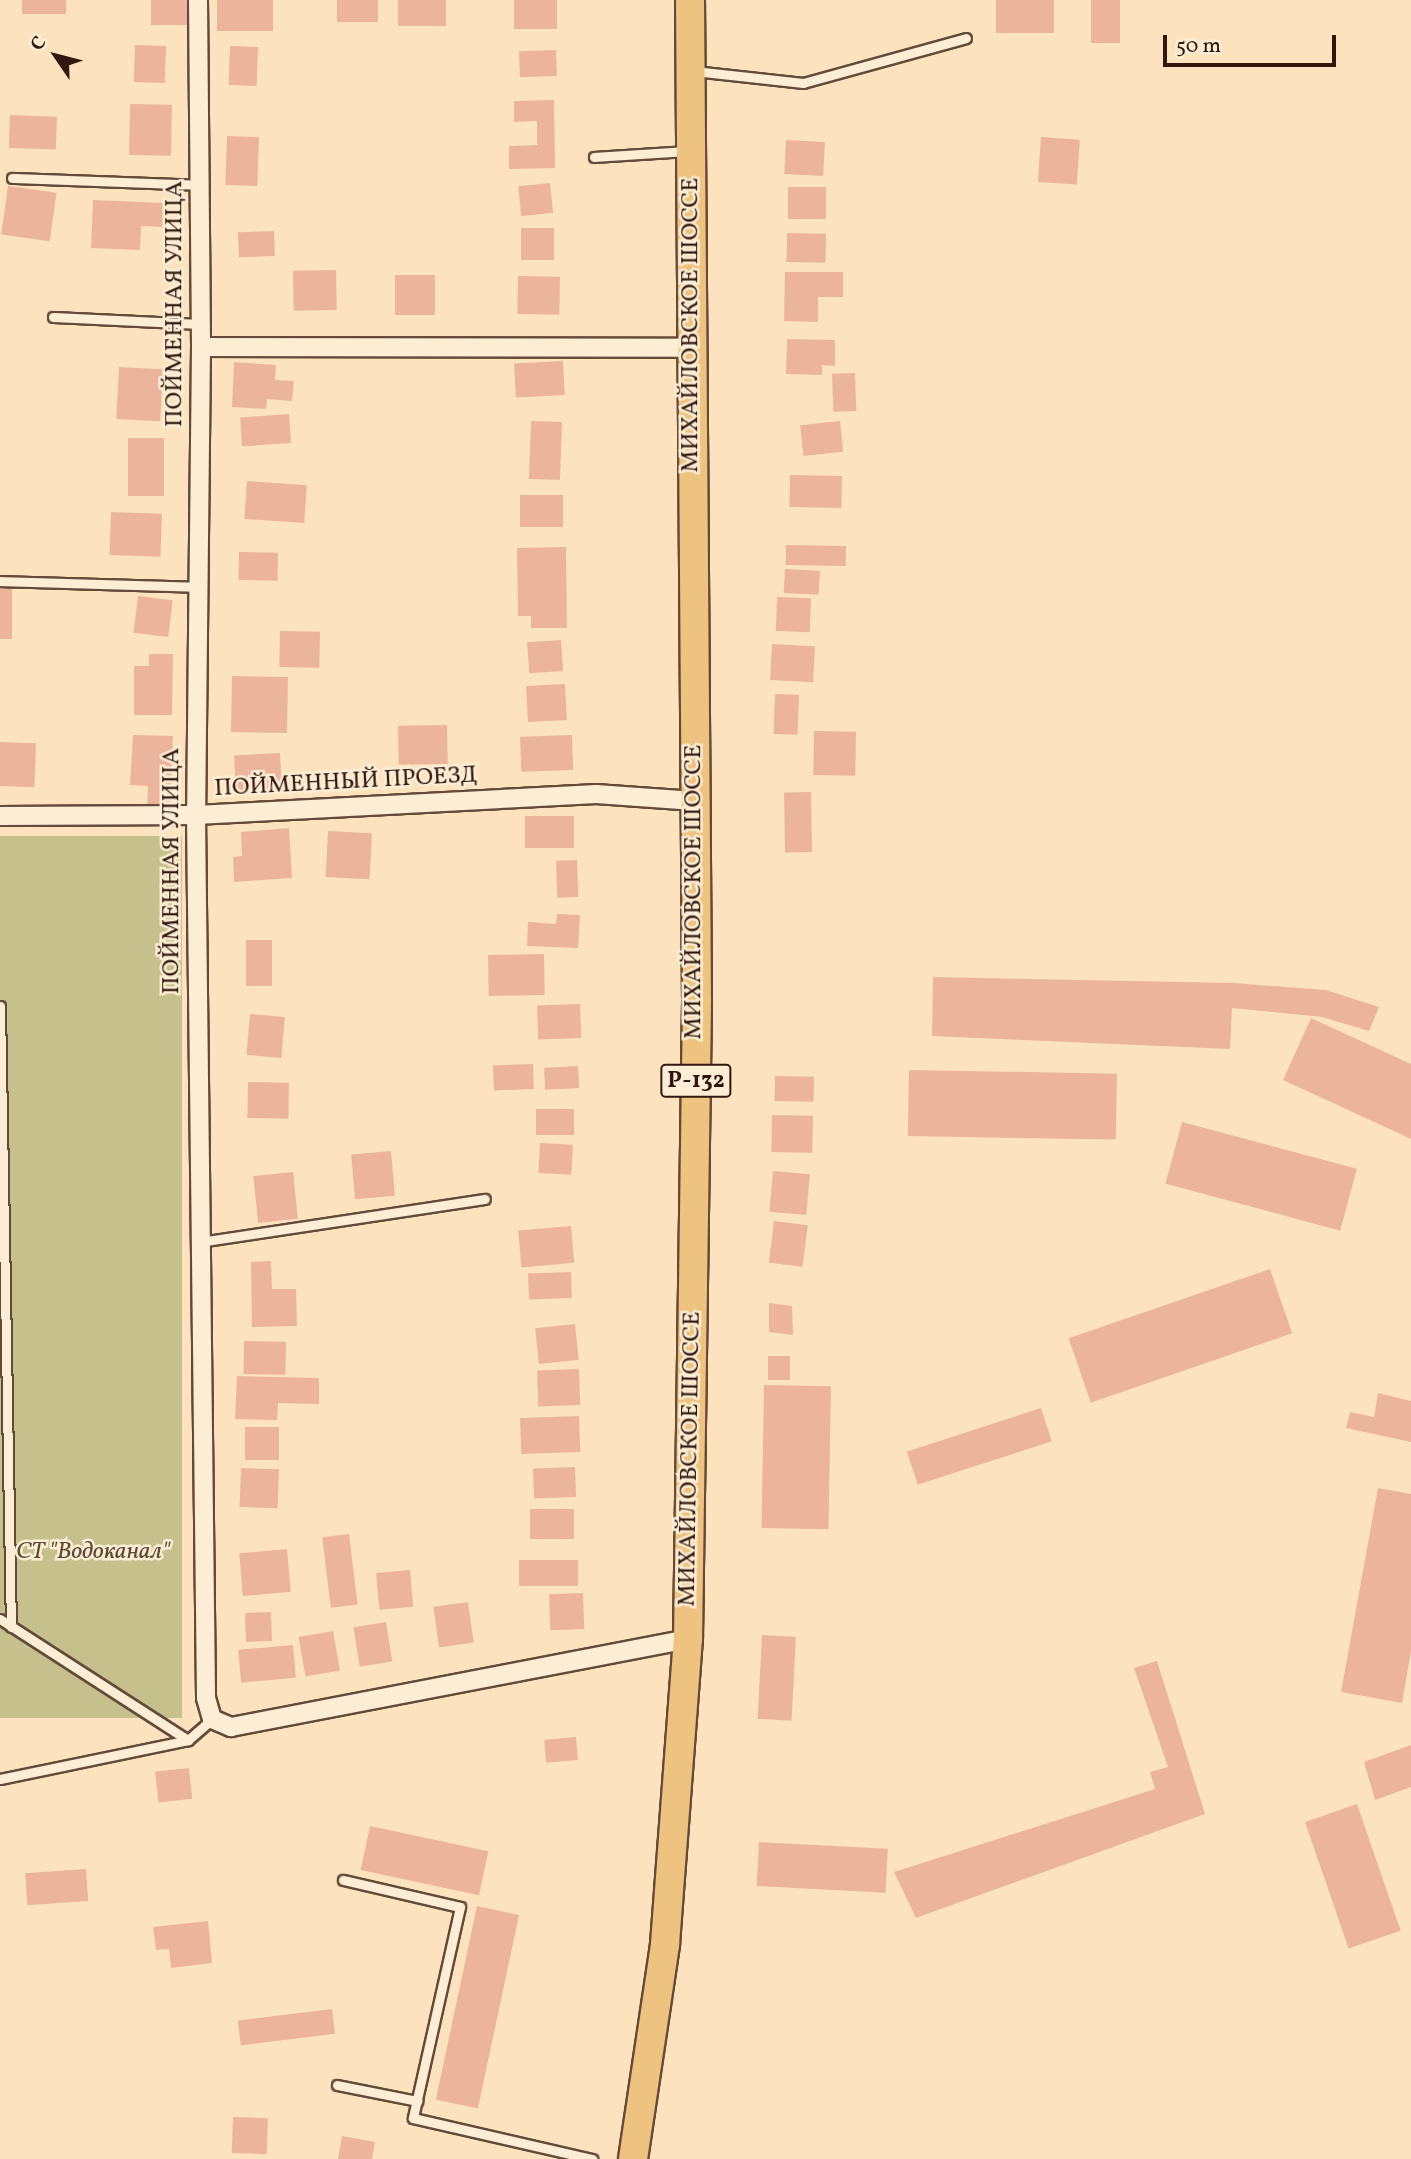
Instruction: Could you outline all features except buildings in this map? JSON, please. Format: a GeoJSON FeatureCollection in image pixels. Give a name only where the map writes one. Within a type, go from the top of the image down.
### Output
{"type":"FeatureCollection","features":[{"type":"Feature","properties":{"kind":"main road","name":"МИХАЙЛОВСКОЕ ШОССЕ"},"geometry":{"type":"LineString","coordinates":[[633,2159],[666,1944],[688,1639],[695,801],[690,0]]}},
{"type":"Feature","properties":{"kind":"street","name":"ПОЙМЕННАЯ УЛИЦА"},"geometry":{"type":"LineString","coordinates":[[198,0],[201,347],[196,815],[206,1698],[212,1719]]}},
{"type":"Feature","properties":{"kind":"street"},"geometry":{"type":"LineString","coordinates":[[201,347],[692,348]]}},
{"type":"Feature","properties":{"kind":"street","name":"ПОЙМЕННЫЙ ПРОЕЗД"},"geometry":{"type":"LineString","coordinates":[[0,816],[196,815],[596,794],[695,801]]}},
{"type":"Feature","properties":{"kind":"street"},"geometry":{"type":"LineString","coordinates":[[212,1719],[231,1727],[688,1639]]}},
{"type":"Feature","properties":{"kind":"lane"},"geometry":{"type":"LineString","coordinates":[[690,70],[803,83],[966,38]]}},
{"type":"Feature","properties":{"kind":"lane"},"geometry":{"type":"LineString","coordinates":[[594,157],[692,150]]}},
{"type":"Feature","properties":{"kind":"lane"},"geometry":{"type":"LineString","coordinates":[[12,178],[200,185]]}},
{"type":"Feature","properties":{"kind":"lane"},"geometry":{"type":"LineString","coordinates":[[53,317],[201,324]]}},
{"type":"Feature","properties":{"kind":"lane"},"geometry":{"type":"LineString","coordinates":[[0,581],[199,587]]}},
{"type":"Feature","properties":{"kind":"lane"},"geometry":{"type":"LineString","coordinates":[[0,1006],[11,1626]]}},
{"type":"Feature","properties":{"kind":"lane"},"geometry":{"type":"LineString","coordinates":[[200,1242],[485,1199]]}},
{"type":"Feature","properties":{"kind":"lane"},"geometry":{"type":"LineString","coordinates":[[0,1619],[188,1740]]}},
{"type":"Feature","properties":{"kind":"lane"},"geometry":{"type":"LineString","coordinates":[[0,1779],[188,1740],[212,1719]]}},
{"type":"Feature","properties":{"kind":"lane"},"geometry":{"type":"LineString","coordinates":[[342,1880],[460,1907],[413,2118],[592,2159]]}},
{"type":"Feature","properties":{"kind":"lane"},"geometry":{"type":"LineString","coordinates":[[337,2085],[417,2101]]}},
{"type":"Feature","properties":{"kind":"green space","name":"СТ \"Водоканал\""},"geometry":{"type":"Polygon","coordinates":[[[0,836],[182,836],[182,1718],[0,1718],[0,836]]]}}]}
